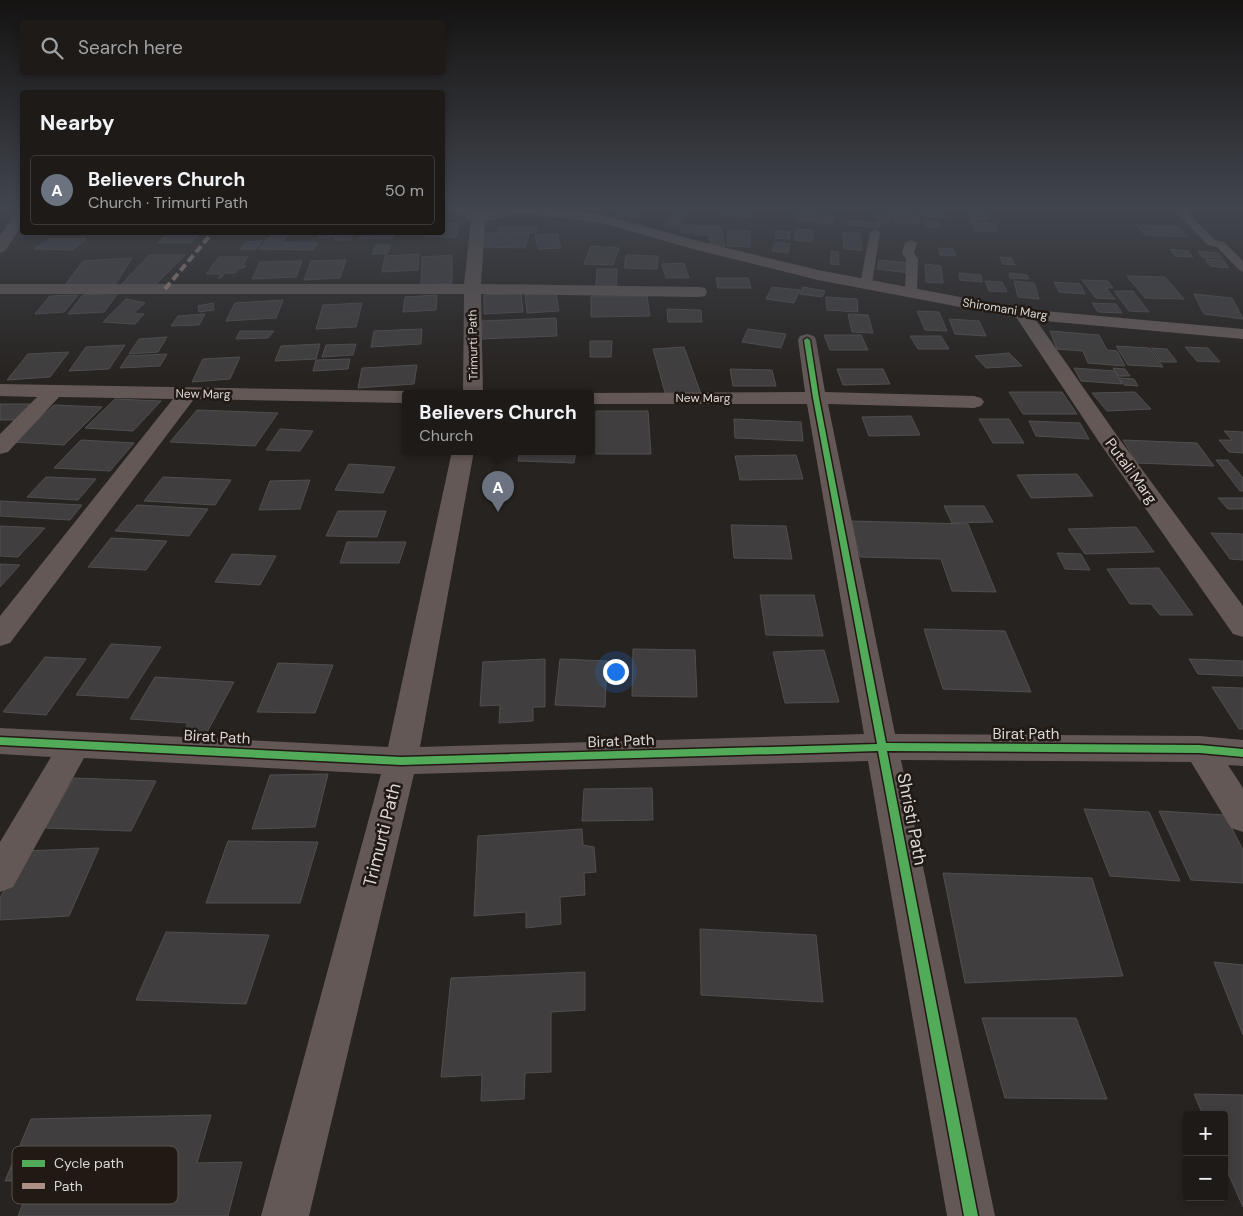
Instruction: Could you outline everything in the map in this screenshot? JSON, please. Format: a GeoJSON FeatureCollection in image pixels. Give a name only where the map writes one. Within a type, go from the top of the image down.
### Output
{"type":"FeatureCollection","features":[{"type":"Feature","properties":{"kind":"street","name":"Trimurti Path"},"geometry":{"type":"LineString","coordinates":[[473,390],[472,289],[474,264]]}},
{"type":"Feature","properties":{"kind":"street","name":"Shiromani Marg"},"geometry":{"type":"LineString","coordinates":[[774,264],[866,284],[1023,314],[1243,334]]}},
{"type":"Feature","properties":{"kind":"street"},"geometry":{"type":"LineString","coordinates":[[0,289],[472,289],[700,292]]}},
{"type":"Feature","properties":{"kind":"street","name":"Putali Marg"},"geometry":{"type":"LineString","coordinates":[[1023,314],[1110,442],[1243,627]]}},
{"type":"Feature","properties":{"kind":"street","name":"Shristi Path"},"geometry":{"type":"LineString","coordinates":[[808,340],[816,398],[971,1216]]}},
{"type":"Feature","properties":{"kind":"street","name":"New Marg"},"geometry":{"type":"LineString","coordinates":[[0,390],[402,397]]}},
{"type":"Feature","properties":{"kind":"street"},"geometry":{"type":"LineString","coordinates":[[0,447],[53,392]]}},
{"type":"Feature","properties":{"kind":"street"},"geometry":{"type":"LineString","coordinates":[[0,636],[188,394]]}},
{"type":"Feature","properties":{"kind":"street","name":"New Marg"},"geometry":{"type":"LineString","coordinates":[[594,398],[816,398],[974,402]]}},
{"type":"Feature","properties":{"kind":"street","name":"Trimurti Path"},"geometry":{"type":"LineString","coordinates":[[284,1216],[401,761],[462,455]]}},
{"type":"Feature","properties":{"kind":"street","name":"Birat Path"},"geometry":{"type":"LineString","coordinates":[[0,741],[401,761],[883,747],[1200,749],[1243,753]]}},
{"type":"Feature","properties":{"kind":"street"},"geometry":{"type":"LineString","coordinates":[[0,875],[76,744]]}},
{"type":"Feature","properties":{"kind":"street"},"geometry":{"type":"LineString","coordinates":[[1200,749],[1243,817]]}},
{"type":"Feature","properties":{"kind":"lane"},"geometry":{"type":"LineString","coordinates":[[866,284],[870,264]]}},
{"type":"Feature","properties":{"kind":"lane"},"geometry":{"type":"LineString","coordinates":[[911,292],[912,264]]}},
{"type":"Feature","properties":{"kind":"building"},"geometry":{"type":"Polygon","coordinates":[[[81,264],[128,264],[115,285],[63,288],[81,264]]]}},
{"type":"Feature","properties":{"kind":"building"},"geometry":{"type":"Polygon","coordinates":[[[141,264],[176,264],[154,286],[120,286],[141,264]]]}},
{"type":"Feature","properties":{"kind":"building"},"geometry":{"type":"Polygon","coordinates":[[[214,264],[243,264],[242,265],[246,266],[239,268],[235,273],[225,273],[221,278],[218,278],[222,274],[206,274],[214,264]]]}},
{"type":"Feature","properties":{"kind":"building"},"geometry":{"type":"Polygon","coordinates":[[[259,264],[301,264],[296,277],[252,279],[259,264]]]}},
{"type":"Feature","properties":{"kind":"building"},"geometry":{"type":"Polygon","coordinates":[[[310,264],[345,264],[340,278],[304,280],[310,264]]]}},
{"type":"Feature","properties":{"kind":"building"},"geometry":{"type":"Polygon","coordinates":[[[384,264],[418,264],[418,270],[382,272],[384,264]]]}},
{"type":"Feature","properties":{"kind":"building"},"geometry":{"type":"Polygon","coordinates":[[[422,264],[452,264],[452,283],[421,285],[422,264]]]}},
{"type":"Feature","properties":{"kind":"building"},"geometry":{"type":"Polygon","coordinates":[[[584,264],[613,264],[613,265],[584,264]]]}},
{"type":"Feature","properties":{"kind":"building"},"geometry":{"type":"Polygon","coordinates":[[[625,264],[657,264],[657,269],[624,268],[625,264]]]}},
{"type":"Feature","properties":{"kind":"building"},"geometry":{"type":"Polygon","coordinates":[[[662,264],[684,264],[689,278],[666,278],[662,264]]]}},
{"type":"Feature","properties":{"kind":"building"},"geometry":{"type":"Polygon","coordinates":[[[878,264],[909,264],[908,273],[877,269],[878,264]]]}},
{"type":"Feature","properties":{"kind":"building"},"geometry":{"type":"Polygon","coordinates":[[[925,264],[941,266],[943,283],[926,282],[925,264]]]}},
{"type":"Feature","properties":{"kind":"building"},"geometry":{"type":"Polygon","coordinates":[[[1208,264],[1226,264],[1229,268],[1210,266],[1208,264]]]}},
{"type":"Feature","properties":{"kind":"building"},"geometry":{"type":"Polygon","coordinates":[[[597,269],[617,269],[616,287],[596,287],[597,269]]]}},
{"type":"Feature","properties":{"kind":"building"},"geometry":{"type":"Polygon","coordinates":[[[959,273],[981,275],[982,282],[960,280],[959,273]]]}},
{"type":"Feature","properties":{"kind":"building"},"geometry":{"type":"Polygon","coordinates":[[[1009,273],[1027,275],[1029,279],[1010,278],[1009,273]]]}},
{"type":"Feature","properties":{"kind":"building"},"geometry":{"type":"Polygon","coordinates":[[[1127,276],[1165,277],[1184,299],[1145,298],[1127,276]]]}},
{"type":"Feature","properties":{"kind":"building"},"geometry":{"type":"Polygon","coordinates":[[[716,278],[748,278],[751,288],[718,288],[716,278]]]}},
{"type":"Feature","properties":{"kind":"building"},"geometry":{"type":"Polygon","coordinates":[[[1082,280],[1108,281],[1113,288],[1106,288],[1115,299],[1096,298],[1082,280]]]}},
{"type":"Feature","properties":{"kind":"building"},"geometry":{"type":"Polygon","coordinates":[[[985,281],[1002,282],[1007,292],[989,291],[985,281]]]}},
{"type":"Feature","properties":{"kind":"building"},"geometry":{"type":"Polygon","coordinates":[[[1014,281],[1034,283],[1039,299],[1018,297],[1014,281]]]}},
{"type":"Feature","properties":{"kind":"building"},"geometry":{"type":"Polygon","coordinates":[[[1054,282],[1080,284],[1085,294],[1059,292],[1054,282]]]}},
{"type":"Feature","properties":{"kind":"building"},"geometry":{"type":"Polygon","coordinates":[[[772,287],[800,290],[794,303],[766,299],[772,287]]]}},
{"type":"Feature","properties":{"kind":"building"},"geometry":{"type":"Polygon","coordinates":[[[803,287],[825,291],[822,297],[800,294],[803,287]]]}},
{"type":"Feature","properties":{"kind":"building"},"geometry":{"type":"Polygon","coordinates":[[[1114,291],[1133,291],[1149,312],[1129,311],[1114,291]]]}},
{"type":"Feature","properties":{"kind":"building"},"geometry":{"type":"Polygon","coordinates":[[[118,293],[104,312],[68,314],[83,295],[118,293]]]}},
{"type":"Feature","properties":{"kind":"building"},"geometry":{"type":"Polygon","coordinates":[[[521,293],[523,312],[484,314],[484,295],[521,293]]]}},
{"type":"Feature","properties":{"kind":"building"},"geometry":{"type":"Polygon","coordinates":[[[556,293],[559,311],[527,313],[525,295],[556,293]]]}},
{"type":"Feature","properties":{"kind":"building"},"geometry":{"type":"Polygon","coordinates":[[[1194,294],[1232,298],[1243,319],[1204,314],[1194,294]]]}},
{"type":"Feature","properties":{"kind":"building"},"geometry":{"type":"Polygon","coordinates":[[[78,295],[64,312],[35,314],[50,296],[78,295]]]}},
{"type":"Feature","properties":{"kind":"building"},"geometry":{"type":"Polygon","coordinates":[[[437,295],[436,310],[403,312],[405,297],[437,295]]]}},
{"type":"Feature","properties":{"kind":"building"},"geometry":{"type":"Polygon","coordinates":[[[591,296],[647,296],[650,316],[591,317],[591,296]]]}},
{"type":"Feature","properties":{"kind":"building"},"geometry":{"type":"Polygon","coordinates":[[[826,297],[857,299],[858,312],[827,310],[826,297]]]}},
{"type":"Feature","properties":{"kind":"building"},"geometry":{"type":"Polygon","coordinates":[[[126,299],[145,303],[134,313],[144,314],[135,324],[103,322],[126,299]]]}},
{"type":"Feature","properties":{"kind":"building"},"geometry":{"type":"Polygon","coordinates":[[[283,300],[276,318],[226,321],[235,303],[283,300]]]}},
{"type":"Feature","properties":{"kind":"building"},"geometry":{"type":"Polygon","coordinates":[[[213,303],[214,310],[199,312],[198,306],[213,303]]]}},
{"type":"Feature","properties":{"kind":"building"},"geometry":{"type":"Polygon","coordinates":[[[362,303],[356,327],[316,329],[323,305],[362,303]]]}},
{"type":"Feature","properties":{"kind":"building"},"geometry":{"type":"Polygon","coordinates":[[[1092,303],[1116,304],[1122,313],[1098,312],[1092,303]]]}},
{"type":"Feature","properties":{"kind":"building"},"geometry":{"type":"Polygon","coordinates":[[[667,309],[701,310],[702,322],[668,322],[667,309]]]}},
{"type":"Feature","properties":{"kind":"building"},"geometry":{"type":"Polygon","coordinates":[[[917,311],[939,312],[947,331],[925,330],[917,311]]]}},
{"type":"Feature","properties":{"kind":"building"},"geometry":{"type":"Polygon","coordinates":[[[205,314],[199,325],[171,326],[178,316],[205,314]]]}},
{"type":"Feature","properties":{"kind":"building"},"geometry":{"type":"Polygon","coordinates":[[[848,314],[868,315],[873,333],[852,332],[848,314]]]}},
{"type":"Feature","properties":{"kind":"building"},"geometry":{"type":"Polygon","coordinates":[[[556,318],[557,336],[481,339],[482,321],[556,318]]]}},
{"type":"Feature","properties":{"kind":"building"},"geometry":{"type":"Polygon","coordinates":[[[949,319],[979,321],[986,336],[955,334],[949,319]]]}},
{"type":"Feature","properties":{"kind":"building"},"geometry":{"type":"Polygon","coordinates":[[[422,329],[421,344],[371,347],[374,331],[422,329]]]}},
{"type":"Feature","properties":{"kind":"building"},"geometry":{"type":"Polygon","coordinates":[[[748,329],[786,334],[781,348],[742,342],[748,329]]]}},
{"type":"Feature","properties":{"kind":"building"},"geometry":{"type":"Polygon","coordinates":[[[240,331],[274,331],[268,338],[236,339],[240,331]]]}},
{"type":"Feature","properties":{"kind":"building"},"geometry":{"type":"Polygon","coordinates":[[[1050,331],[1099,335],[1107,350],[1117,351],[1125,366],[1088,363],[1083,351],[1057,349],[1050,331]]]}},
{"type":"Feature","properties":{"kind":"building"},"geometry":{"type":"Polygon","coordinates":[[[824,335],[861,335],[868,350],[830,350],[824,335]]]}},
{"type":"Feature","properties":{"kind":"building"},"geometry":{"type":"Polygon","coordinates":[[[910,336],[941,336],[949,349],[918,349],[910,336]]]}},
{"type":"Feature","properties":{"kind":"building"},"geometry":{"type":"Polygon","coordinates":[[[167,337],[158,352],[129,354],[139,339],[167,337]]]}},
{"type":"Feature","properties":{"kind":"building"},"geometry":{"type":"Polygon","coordinates":[[[590,341],[612,341],[611,357],[590,357],[590,341]]]}},
{"type":"Feature","properties":{"kind":"building"},"geometry":{"type":"Polygon","coordinates":[[[320,344],[316,359],[275,361],[281,346],[320,344]]]}},
{"type":"Feature","properties":{"kind":"building"},"geometry":{"type":"Polygon","coordinates":[[[356,344],[353,355],[322,357],[326,345],[356,344]]]}},
{"type":"Feature","properties":{"kind":"building"},"geometry":{"type":"Polygon","coordinates":[[[125,345],[109,369],[69,371],[86,347],[125,345]]]}},
{"type":"Feature","properties":{"kind":"building"},"geometry":{"type":"Polygon","coordinates":[[[1116,346],[1149,348],[1163,367],[1128,365],[1116,346]]]}},
{"type":"Feature","properties":{"kind":"building"},"geometry":{"type":"Polygon","coordinates":[[[684,347],[701,394],[666,396],[653,349],[684,347]]]}},
{"type":"Feature","properties":{"kind":"building"},"geometry":{"type":"Polygon","coordinates":[[[1185,347],[1208,348],[1220,362],[1197,361],[1185,347]]]}},
{"type":"Feature","properties":{"kind":"building"},"geometry":{"type":"Polygon","coordinates":[[[1151,348],[1167,349],[1177,362],[1161,362],[1151,348]]]}},
{"type":"Feature","properties":{"kind":"building"},"geometry":{"type":"Polygon","coordinates":[[[69,352],[50,377],[7,380],[28,354],[69,352]]]}},
{"type":"Feature","properties":{"kind":"building"},"geometry":{"type":"Polygon","coordinates":[[[1009,353],[1022,366],[986,368],[975,356],[1009,353]]]}},
{"type":"Feature","properties":{"kind":"building"},"geometry":{"type":"Polygon","coordinates":[[[167,354],[160,366],[120,368],[128,356],[167,354]]]}},
{"type":"Feature","properties":{"kind":"building"},"geometry":{"type":"Polygon","coordinates":[[[240,357],[230,379],[192,382],[203,359],[240,357]]]}},
{"type":"Feature","properties":{"kind":"building"},"geometry":{"type":"Polygon","coordinates":[[[350,359],[348,369],[313,371],[316,360],[350,359]]]}},
{"type":"Feature","properties":{"kind":"building"},"geometry":{"type":"Polygon","coordinates":[[[417,365],[414,384],[358,388],[362,368],[417,365]]]}},
{"type":"Feature","properties":{"kind":"building"},"geometry":{"type":"Polygon","coordinates":[[[1074,368],[1115,371],[1122,384],[1081,381],[1074,368]]]}},
{"type":"Feature","properties":{"kind":"building"},"geometry":{"type":"Polygon","coordinates":[[[1113,368],[1125,369],[1130,376],[1118,376],[1113,368]]]}},
{"type":"Feature","properties":{"kind":"building"},"geometry":{"type":"Polygon","coordinates":[[[730,369],[772,370],[776,386],[733,386],[730,369]]]}},
{"type":"Feature","properties":{"kind":"building"},"geometry":{"type":"Polygon","coordinates":[[[837,369],[883,369],[890,384],[843,385],[837,369]]]}},
{"type":"Feature","properties":{"kind":"building"},"geometry":{"type":"Polygon","coordinates":[[[1119,378],[1134,379],[1138,386],[1124,385],[1119,378]]]}},
{"type":"Feature","properties":{"kind":"building"},"geometry":{"type":"Polygon","coordinates":[[[1009,392],[1062,392],[1077,414],[1023,414],[1009,392]]]}},
{"type":"Feature","properties":{"kind":"building"},"geometry":{"type":"Polygon","coordinates":[[[1135,392],[1151,409],[1107,411],[1092,393],[1135,392]]]}},
{"type":"Feature","properties":{"kind":"building"},"geometry":{"type":"Polygon","coordinates":[[[115,399],[161,401],[133,431],[85,428],[115,399]]]}},
{"type":"Feature","properties":{"kind":"building"},"geometry":{"type":"Polygon","coordinates":[[[0,404],[31,404],[16,420],[0,420],[0,404]]]}},
{"type":"Feature","properties":{"kind":"building"},"geometry":{"type":"Polygon","coordinates":[[[54,405],[102,407],[64,445],[14,442],[54,405]]]}},
{"type":"Feature","properties":{"kind":"building"},"geometry":{"type":"Polygon","coordinates":[[[197,410],[278,413],[255,446],[170,442],[197,410]]]}},
{"type":"Feature","properties":{"kind":"building"},"geometry":{"type":"Polygon","coordinates":[[[596,411],[648,411],[651,454],[596,454],[596,411]]]}},
{"type":"Feature","properties":{"kind":"building"},"geometry":{"type":"Polygon","coordinates":[[[911,416],[920,435],[869,436],[862,417],[911,416]]]}},
{"type":"Feature","properties":{"kind":"building"},"geometry":{"type":"Polygon","coordinates":[[[734,419],[801,422],[803,441],[735,438],[734,419]]]}},
{"type":"Feature","properties":{"kind":"building"},"geometry":{"type":"Polygon","coordinates":[[[979,419],[1009,419],[1024,443],[993,443],[979,419]]]}},
{"type":"Feature","properties":{"kind":"building"},"geometry":{"type":"Polygon","coordinates":[[[1029,421],[1080,423],[1089,439],[1036,436],[1029,421]]]}},
{"type":"Feature","properties":{"kind":"building"},"geometry":{"type":"Polygon","coordinates":[[[280,429],[313,431],[300,451],[266,450],[280,429]]]}},
{"type":"Feature","properties":{"kind":"building"},"geometry":{"type":"Polygon","coordinates":[[[1224,431],[1243,432],[1243,453],[1229,452],[1219,440],[1232,440],[1224,431]]]}},
{"type":"Feature","properties":{"kind":"building"},"geometry":{"type":"Polygon","coordinates":[[[81,440],[134,443],[110,471],[54,468],[81,440]]]}},
{"type":"Feature","properties":{"kind":"building"},"geometry":{"type":"Polygon","coordinates":[[[1123,440],[1197,443],[1214,466],[1137,463],[1123,440]]]}},
{"type":"Feature","properties":{"kind":"building"},"geometry":{"type":"Polygon","coordinates":[[[519,455],[575,455],[574,463],[518,461],[519,455]]]}},
{"type":"Feature","properties":{"kind":"building"},"geometry":{"type":"Polygon","coordinates":[[[796,455],[803,479],[740,480],[735,456],[796,455]]]}},
{"type":"Feature","properties":{"kind":"building"},"geometry":{"type":"Polygon","coordinates":[[[1216,460],[1228,460],[1243,478],[1243,491],[1240,491],[1216,460]]]}},
{"type":"Feature","properties":{"kind":"building"},"geometry":{"type":"Polygon","coordinates":[[[349,464],[395,467],[383,493],[335,490],[349,464]]]}},
{"type":"Feature","properties":{"kind":"building"},"geometry":{"type":"Polygon","coordinates":[[[1077,474],[1093,496],[1031,498],[1017,475],[1077,474]]]}},
{"type":"Feature","properties":{"kind":"building"},"geometry":{"type":"Polygon","coordinates":[[[46,477],[96,479],[78,500],[27,497],[46,477]]]}},
{"type":"Feature","properties":{"kind":"building"},"geometry":{"type":"Polygon","coordinates":[[[163,477],[231,480],[215,505],[144,501],[163,477]]]}},
{"type":"Feature","properties":{"kind":"building"},"geometry":{"type":"Polygon","coordinates":[[[310,480],[300,509],[259,510],[270,481],[310,480]]]}},
{"type":"Feature","properties":{"kind":"building"},"geometry":{"type":"Polygon","coordinates":[[[1218,498],[1243,498],[1243,509],[1228,509],[1218,498]]]}},
{"type":"Feature","properties":{"kind":"building"},"geometry":{"type":"Polygon","coordinates":[[[0,501],[82,505],[70,520],[0,516],[0,501]]]}},
{"type":"Feature","properties":{"kind":"building"},"geometry":{"type":"Polygon","coordinates":[[[137,505],[208,509],[189,536],[115,531],[137,505]]]}},
{"type":"Feature","properties":{"kind":"building"},"geometry":{"type":"Polygon","coordinates":[[[944,506],[984,506],[993,522],[952,523],[944,506]]]}},
{"type":"Feature","properties":{"kind":"building"},"geometry":{"type":"Polygon","coordinates":[[[338,511],[386,511],[377,537],[326,536],[338,511]]]}},
{"type":"Feature","properties":{"kind":"building"},"geometry":{"type":"Polygon","coordinates":[[[851,521],[968,524],[996,592],[952,591],[941,559],[860,557],[851,521]]]}},
{"type":"Feature","properties":{"kind":"building"},"geometry":{"type":"Polygon","coordinates":[[[731,525],[786,526],[792,559],[734,558],[731,525]]]}},
{"type":"Feature","properties":{"kind":"building"},"geometry":{"type":"Polygon","coordinates":[[[0,526],[45,528],[18,557],[0,556],[0,526]]]}},
{"type":"Feature","properties":{"kind":"building"},"geometry":{"type":"Polygon","coordinates":[[[1136,527],[1154,552],[1085,554],[1068,529],[1136,527]]]}},
{"type":"Feature","properties":{"kind":"building"},"geometry":{"type":"Polygon","coordinates":[[[1211,533],[1243,534],[1243,560],[1230,559],[1211,533]]]}},
{"type":"Feature","properties":{"kind":"building"},"geometry":{"type":"Polygon","coordinates":[[[111,538],[167,541],[146,570],[88,567],[111,538]]]}},
{"type":"Feature","properties":{"kind":"building"},"geometry":{"type":"Polygon","coordinates":[[[347,542],[406,542],[399,563],[340,563],[347,542]]]}},
{"type":"Feature","properties":{"kind":"building"},"geometry":{"type":"Polygon","coordinates":[[[1057,553],[1081,554],[1090,570],[1065,569],[1057,553]]]}},
{"type":"Feature","properties":{"kind":"building"},"geometry":{"type":"Polygon","coordinates":[[[232,554],[276,556],[260,585],[215,582],[232,554]]]}},
{"type":"Feature","properties":{"kind":"building"},"geometry":{"type":"Polygon","coordinates":[[[0,564],[20,565],[0,587],[0,564]]]}},
{"type":"Feature","properties":{"kind":"building"},"geometry":{"type":"Polygon","coordinates":[[[1159,568],[1193,615],[1160,615],[1151,604],[1130,604],[1107,569],[1159,568]]]}},
{"type":"Feature","properties":{"kind":"building"},"geometry":{"type":"Polygon","coordinates":[[[760,595],[814,595],[823,636],[766,635],[760,595]]]}},
{"type":"Feature","properties":{"kind":"building"},"geometry":{"type":"Polygon","coordinates":[[[924,629],[1005,631],[1031,692],[943,689],[924,629]]]}},
{"type":"Feature","properties":{"kind":"building"},"geometry":{"type":"Polygon","coordinates":[[[111,644],[161,647],[128,698],[76,695],[111,644]]]}},
{"type":"Feature","properties":{"kind":"building"},"geometry":{"type":"Polygon","coordinates":[[[633,649],[695,650],[697,697],[632,696],[633,649]]]}},
{"type":"Feature","properties":{"kind":"building"},"geometry":{"type":"Polygon","coordinates":[[[824,650],[839,702],[785,703],[773,652],[824,650]]]}},
{"type":"Feature","properties":{"kind":"building"},"geometry":{"type":"Polygon","coordinates":[[[45,657],[86,659],[46,715],[3,712],[45,657]]]}},
{"type":"Feature","properties":{"kind":"building"},"geometry":{"type":"Polygon","coordinates":[[[545,659],[545,707],[533,707],[533,721],[499,723],[500,705],[480,706],[483,662],[545,659]]]}},
{"type":"Feature","properties":{"kind":"building"},"geometry":{"type":"Polygon","coordinates":[[[560,659],[607,661],[605,707],[555,705],[560,659]]]}},
{"type":"Feature","properties":{"kind":"building"},"geometry":{"type":"Polygon","coordinates":[[[1189,659],[1243,661],[1243,676],[1198,674],[1189,659]]]}},
{"type":"Feature","properties":{"kind":"building"},"geometry":{"type":"Polygon","coordinates":[[[278,663],[333,665],[315,713],[257,712],[278,663]]]}},
{"type":"Feature","properties":{"kind":"building"},"geometry":{"type":"Polygon","coordinates":[[[155,677],[234,682],[206,734],[183,733],[188,723],[130,719],[155,677]]]}},
{"type":"Feature","properties":{"kind":"building"},"geometry":{"type":"Polygon","coordinates":[[[1212,687],[1243,688],[1243,729],[1239,729],[1212,687]]]}},
{"type":"Feature","properties":{"kind":"building"},"geometry":{"type":"Polygon","coordinates":[[[328,774],[315,827],[252,829],[270,775],[328,774]]]}},
{"type":"Feature","properties":{"kind":"building"},"geometry":{"type":"Polygon","coordinates":[[[74,778],[156,781],[131,831],[45,828],[74,778]]]}},
{"type":"Feature","properties":{"kind":"building"},"geometry":{"type":"Polygon","coordinates":[[[652,788],[653,820],[582,821],[584,789],[652,788]]]}},
{"type":"Feature","properties":{"kind":"building"},"geometry":{"type":"Polygon","coordinates":[[[1084,809],[1149,812],[1180,881],[1110,876],[1084,809]]]}},
{"type":"Feature","properties":{"kind":"building"},"geometry":{"type":"Polygon","coordinates":[[[1159,811],[1225,815],[1243,850],[1243,883],[1191,880],[1159,811]]]}},
{"type":"Feature","properties":{"kind":"building"},"geometry":{"type":"Polygon","coordinates":[[[582,829],[583,845],[594,847],[596,872],[584,873],[585,895],[560,897],[561,924],[526,928],[526,912],[474,916],[478,836],[582,829]]]}},
{"type":"Feature","properties":{"kind":"building"},"geometry":{"type":"Polygon","coordinates":[[[228,841],[318,842],[300,903],[206,903],[228,841]]]}},
{"type":"Feature","properties":{"kind":"building"},"geometry":{"type":"Polygon","coordinates":[[[99,848],[69,916],[0,920],[0,898],[24,851],[99,848]]]}},
{"type":"Feature","properties":{"kind":"building"},"geometry":{"type":"Polygon","coordinates":[[[943,873],[1092,878],[1123,976],[965,983],[943,873]]]}},
{"type":"Feature","properties":{"kind":"building"},"geometry":{"type":"Polygon","coordinates":[[[700,929],[816,935],[823,1002],[701,995],[700,929]]]}},
{"type":"Feature","properties":{"kind":"building"},"geometry":{"type":"Polygon","coordinates":[[[166,932],[269,935],[246,1004],[136,1000],[166,932]]]}},
{"type":"Feature","properties":{"kind":"building"},"geometry":{"type":"Polygon","coordinates":[[[1214,962],[1243,965],[1243,1035],[1214,962]]]}},
{"type":"Feature","properties":{"kind":"building"},"geometry":{"type":"Polygon","coordinates":[[[585,972],[585,1010],[551,1012],[551,1072],[525,1073],[524,1099],[481,1101],[482,1075],[441,1077],[451,978],[585,972]]]}},
{"type":"Feature","properties":{"kind":"building"},"geometry":{"type":"Polygon","coordinates":[[[982,1018],[1076,1018],[1107,1099],[1005,1098],[982,1018]]]}},
{"type":"Feature","properties":{"kind":"building"},"geometry":{"type":"Polygon","coordinates":[[[1194,1094],[1243,1095],[1243,1207],[1228,1173],[1228,1111],[1201,1111],[1194,1094]]]}},
{"type":"Feature","properties":{"kind":"building"},"geometry":{"type":"Polygon","coordinates":[[[211,1115],[197,1163],[242,1162],[228,1216],[18,1216],[23,1204],[178,1204],[178,1146],[20,1146],[31,1119],[211,1115]]]}},
{"type":"Feature","properties":{"kind":"building"},"geometry":{"type":"Polygon","coordinates":[[[12,1164],[12,1181],[5,1181],[12,1164]]]}},
{"type":"Feature","properties":{"kind":"marked path"},"geometry":{"type":"LineString","coordinates":[[165,289],[186,264]]}},
{"type":"Feature","properties":{"kind":"cycle path"},"geometry":{"type":"LineString","coordinates":[[807,340],[816,398],[971,1216]]}},
{"type":"Feature","properties":{"kind":"cycle path"},"geometry":{"type":"LineString","coordinates":[[0,741],[401,761],[883,747],[1200,749],[1243,753]]}},
{"type":"Feature","properties":{"kind":"place","name":"Believers Church"},"geometry":{"type":"Point","coordinates":[498,512]}}]}
